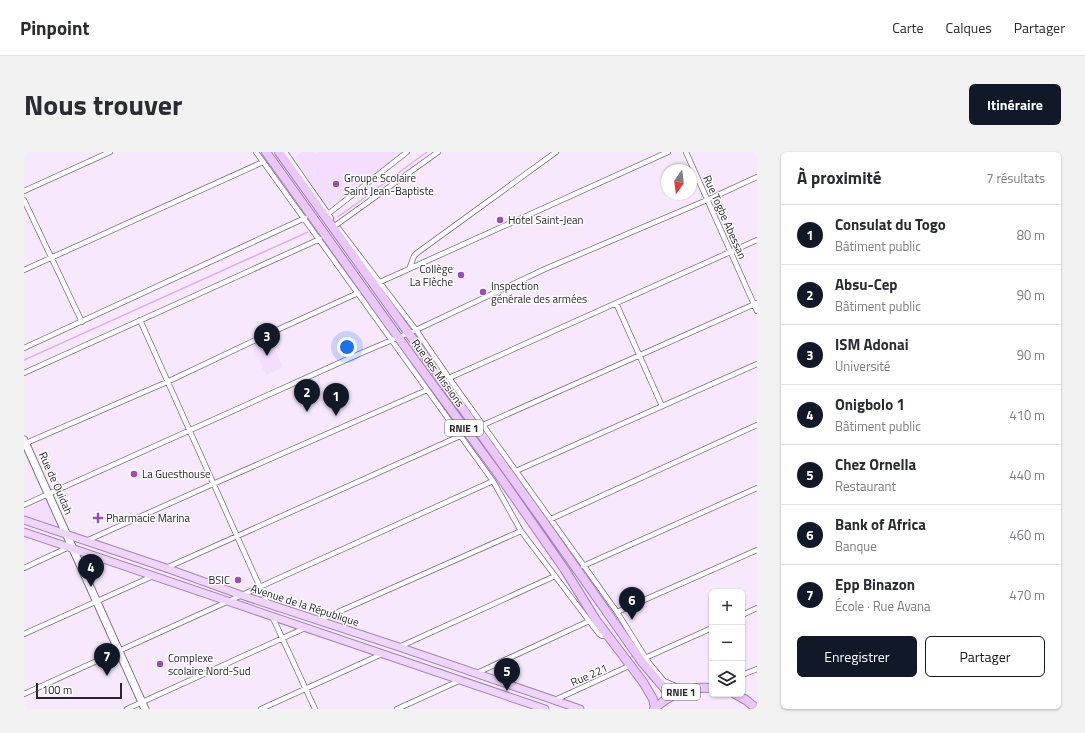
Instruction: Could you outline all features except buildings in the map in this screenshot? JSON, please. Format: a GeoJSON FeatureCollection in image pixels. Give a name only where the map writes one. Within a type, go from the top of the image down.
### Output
{"type":"FeatureCollection","features":[{"type":"Feature","properties":{"kind":"highway","name":"Rue des Missions"},"geometry":{"type":"LineString","coordinates":[[266,152],[395,339],[526,514],[565,570],[596,620],[649,690],[655,708]]}},
{"type":"Feature","properties":{"kind":"highway","name":"Rue des Missions"},"geometry":{"type":"LineString","coordinates":[[279,152],[539,515],[642,662],[671,696]]}},
{"type":"Feature","properties":{"kind":"highway","name":"RNIE 1"},"geometry":{"type":"LineString","coordinates":[[655,708],[671,696],[685,690],[702,687],[709,688]]}},
{"type":"Feature","properties":{"kind":"highway"},"geometry":{"type":"LineString","coordinates":[[740,697],[749,702],[756,709]]}},
{"type":"Feature","properties":{"kind":"main road","name":"Rue de Ouidah"},"geometry":{"type":"LineString","coordinates":[[24,442],[49,494],[67,535],[71,548],[97,601],[143,706]]}},
{"type":"Feature","properties":{"kind":"main road","name":"Avenue de la République"},"geometry":{"type":"LineString","coordinates":[[24,520],[267,604],[399,647],[580,709]]}},
{"type":"Feature","properties":{"kind":"main road","name":"Avenue de la République"},"geometry":{"type":"LineString","coordinates":[[24,532],[384,653],[539,708]]}},
{"type":"Feature","properties":{"kind":"street"},"geometry":{"type":"LineString","coordinates":[[24,191],[110,152]]}},
{"type":"Feature","properties":{"kind":"street"},"geometry":{"type":"LineString","coordinates":[[256,152],[358,293],[395,339],[427,390],[493,481],[521,531],[600,635],[609,636]]}},
{"type":"Feature","properties":{"kind":"street"},"geometry":{"type":"LineString","coordinates":[[285,152],[336,225],[416,330],[484,425],[617,612],[645,658],[664,681],[685,690]]}},
{"type":"Feature","properties":{"kind":"street"},"geometry":{"type":"LineString","coordinates":[[328,214],[406,152]]}},
{"type":"Feature","properties":{"kind":"street"},"geometry":{"type":"LineString","coordinates":[[336,225],[438,152]]}},
{"type":"Feature","properties":{"kind":"street"},"geometry":{"type":"LineString","coordinates":[[410,267],[414,256],[417,253],[556,152]]}},
{"type":"Feature","properties":{"kind":"street"},"geometry":{"type":"LineString","coordinates":[[380,282],[410,267],[514,222],[668,152]]}},
{"type":"Feature","properties":{"kind":"street","name":"Rue Togbe Abessan"},"geometry":{"type":"LineString","coordinates":[[686,152],[730,252],[756,304],[757,311]]}},
{"type":"Feature","properties":{"kind":"street"},"geometry":{"type":"LineString","coordinates":[[24,270],[263,162]]}},
{"type":"Feature","properties":{"kind":"street"},"geometry":{"type":"LineString","coordinates":[[24,505],[416,330],[545,269],[757,177]]}},
{"type":"Feature","properties":{"kind":"street"},"geometry":{"type":"LineString","coordinates":[[24,200],[82,322]]}},
{"type":"Feature","properties":{"kind":"street"},"geometry":{"type":"LineString","coordinates":[[24,348],[305,218]]}},
{"type":"Feature","properties":{"kind":"street"},"geometry":{"type":"LineString","coordinates":[[24,373],[320,239]]}},
{"type":"Feature","properties":{"kind":"street"},"geometry":{"type":"LineString","coordinates":[[449,378],[757,240]]}},
{"type":"Feature","properties":{"kind":"street"},"geometry":{"type":"LineString","coordinates":[[24,442],[167,382],[245,344],[358,293]]}},
{"type":"Feature","properties":{"kind":"street"},"geometry":{"type":"LineString","coordinates":[[616,303],[662,406]]}},
{"type":"Feature","properties":{"kind":"street"},"geometry":{"type":"LineString","coordinates":[[484,425],[756,304]]}},
{"type":"Feature","properties":{"kind":"street"},"geometry":{"type":"LineString","coordinates":[[140,320],[267,604]]}},
{"type":"Feature","properties":{"kind":"street"},"geometry":{"type":"LineString","coordinates":[[516,471],[757,364]]}},
{"type":"Feature","properties":{"kind":"street"},"geometry":{"type":"LineString","coordinates":[[85,541],[427,390]]}},
{"type":"Feature","properties":{"kind":"street"},"geometry":{"type":"LineString","coordinates":[[550,519],[757,425]]}},
{"type":"Feature","properties":{"kind":"street"},"geometry":{"type":"LineString","coordinates":[[166,568],[460,436]]}},
{"type":"Feature","properties":{"kind":"street"},"geometry":{"type":"LineString","coordinates":[[24,694],[493,481]]}},
{"type":"Feature","properties":{"kind":"street"},"geometry":{"type":"LineString","coordinates":[[583,566],[757,488]]}},
{"type":"Feature","properties":{"kind":"street"},"geometry":{"type":"LineString","coordinates":[[318,621],[521,531]]}},
{"type":"Feature","properties":{"kind":"street"},"geometry":{"type":"LineString","coordinates":[[24,568],[71,548]]}},
{"type":"Feature","properties":{"kind":"street"},"geometry":{"type":"LineString","coordinates":[[617,612],[757,550]]}},
{"type":"Feature","properties":{"kind":"street"},"geometry":{"type":"LineString","coordinates":[[24,634],[154,575]]}},
{"type":"Feature","properties":{"kind":"street"},"geometry":{"type":"LineString","coordinates":[[399,647],[555,576]]}},
{"type":"Feature","properties":{"kind":"street"},"geometry":{"type":"LineString","coordinates":[[745,614],[757,608]]}},
{"type":"Feature","properties":{"kind":"street"},"geometry":{"type":"LineString","coordinates":[[272,616],[315,709]]}},
{"type":"Feature","properties":{"kind":"street"},"geometry":{"type":"LineString","coordinates":[[476,674],[590,621]]}},
{"type":"Feature","properties":{"kind":"street"},"geometry":{"type":"LineString","coordinates":[[127,709],[143,706],[306,627]]}},
{"type":"Feature","properties":{"kind":"street"},"geometry":{"type":"LineString","coordinates":[[645,658],[709,629]]}},
{"type":"Feature","properties":{"kind":"street"},"geometry":{"type":"LineString","coordinates":[[260,709],[384,653]]}},
{"type":"Feature","properties":{"kind":"street","name":"Rue 221"},"geometry":{"type":"LineString","coordinates":[[554,700],[631,665]]}},
{"type":"Feature","properties":{"kind":"street"},"geometry":{"type":"LineString","coordinates":[[745,674],[757,669]]}},
{"type":"Feature","properties":{"kind":"street"},"geometry":{"type":"LineString","coordinates":[[397,709],[461,680]]}},
{"type":"Feature","properties":{"kind":"shaded area","name":"Groupe Scolaire Saint Jean-Baptiste"},"geometry":{"type":"Polygon","coordinates":[[[302,152],[315,152],[316,154],[319,152],[398,153],[392,157],[394,160],[327,208],[294,157],[302,152]]]}},
{"type":"Feature","properties":{"kind":"shaded area"},"geometry":{"type":"Polygon","coordinates":[[[268,336],[283,367],[266,375],[251,344],[268,336]]]}},
{"type":"Feature","properties":{"kind":"shaded area"},"geometry":{"type":"Polygon","coordinates":[[[47,500],[59,527],[24,516],[24,510],[47,500]]]}},
{"type":"Feature","properties":{"kind":"waterway"},"geometry":{"type":"LineString","coordinates":[[338,217],[427,152]]}},
{"type":"Feature","properties":{"kind":"waterway"},"geometry":{"type":"LineString","coordinates":[[24,360],[308,232]]}},
{"type":"Feature","properties":{"kind":"place","name":"Groupe Scolaire Saint Jean-Baptiste"},"geometry":{"type":"Point","coordinates":[336,184]}},
{"type":"Feature","properties":{"kind":"place","name":"Hotel Saint-Jean"},"geometry":{"type":"Point","coordinates":[500,220]}},
{"type":"Feature","properties":{"kind":"place","name":"Collège La Flèche"},"geometry":{"type":"Point","coordinates":[461,275]}},
{"type":"Feature","properties":{"kind":"place","name":"Inspection générale des armées"},"geometry":{"type":"Point","coordinates":[483,292]}},
{"type":"Feature","properties":{"kind":"place","name":"ISM Adonai"},"geometry":{"type":"Point","coordinates":[267,356]}},
{"type":"Feature","properties":{"kind":"place","name":"Absu-Cep"},"geometry":{"type":"Point","coordinates":[307,412]}},
{"type":"Feature","properties":{"kind":"place","name":"Consulat du Togo"},"geometry":{"type":"Point","coordinates":[336,416]}},
{"type":"Feature","properties":{"kind":"place","name":"La Guesthouse"},"geometry":{"type":"Point","coordinates":[134,474]}},
{"type":"Feature","properties":{"kind":"place","name":"Pharmacie Marina"},"geometry":{"type":"Point","coordinates":[98,518]}},
{"type":"Feature","properties":{"kind":"place","name":"BSIC"},"geometry":{"type":"Point","coordinates":[238,580]}},
{"type":"Feature","properties":{"kind":"place","name":"Onigbolo 1"},"geometry":{"type":"Point","coordinates":[91,587]}},
{"type":"Feature","properties":{"kind":"place","name":"Bank of Africa"},"geometry":{"type":"Point","coordinates":[632,620]}},
{"type":"Feature","properties":{"kind":"place","name":"Complexe scolaire Nord-Sud"},"geometry":{"type":"Point","coordinates":[160,664]}},
{"type":"Feature","properties":{"kind":"place","name":"Epp Binazon"},"geometry":{"type":"Point","coordinates":[107,676]}},
{"type":"Feature","properties":{"kind":"place","name":"Chez Ornella"},"geometry":{"type":"Point","coordinates":[507,691]}}]}
